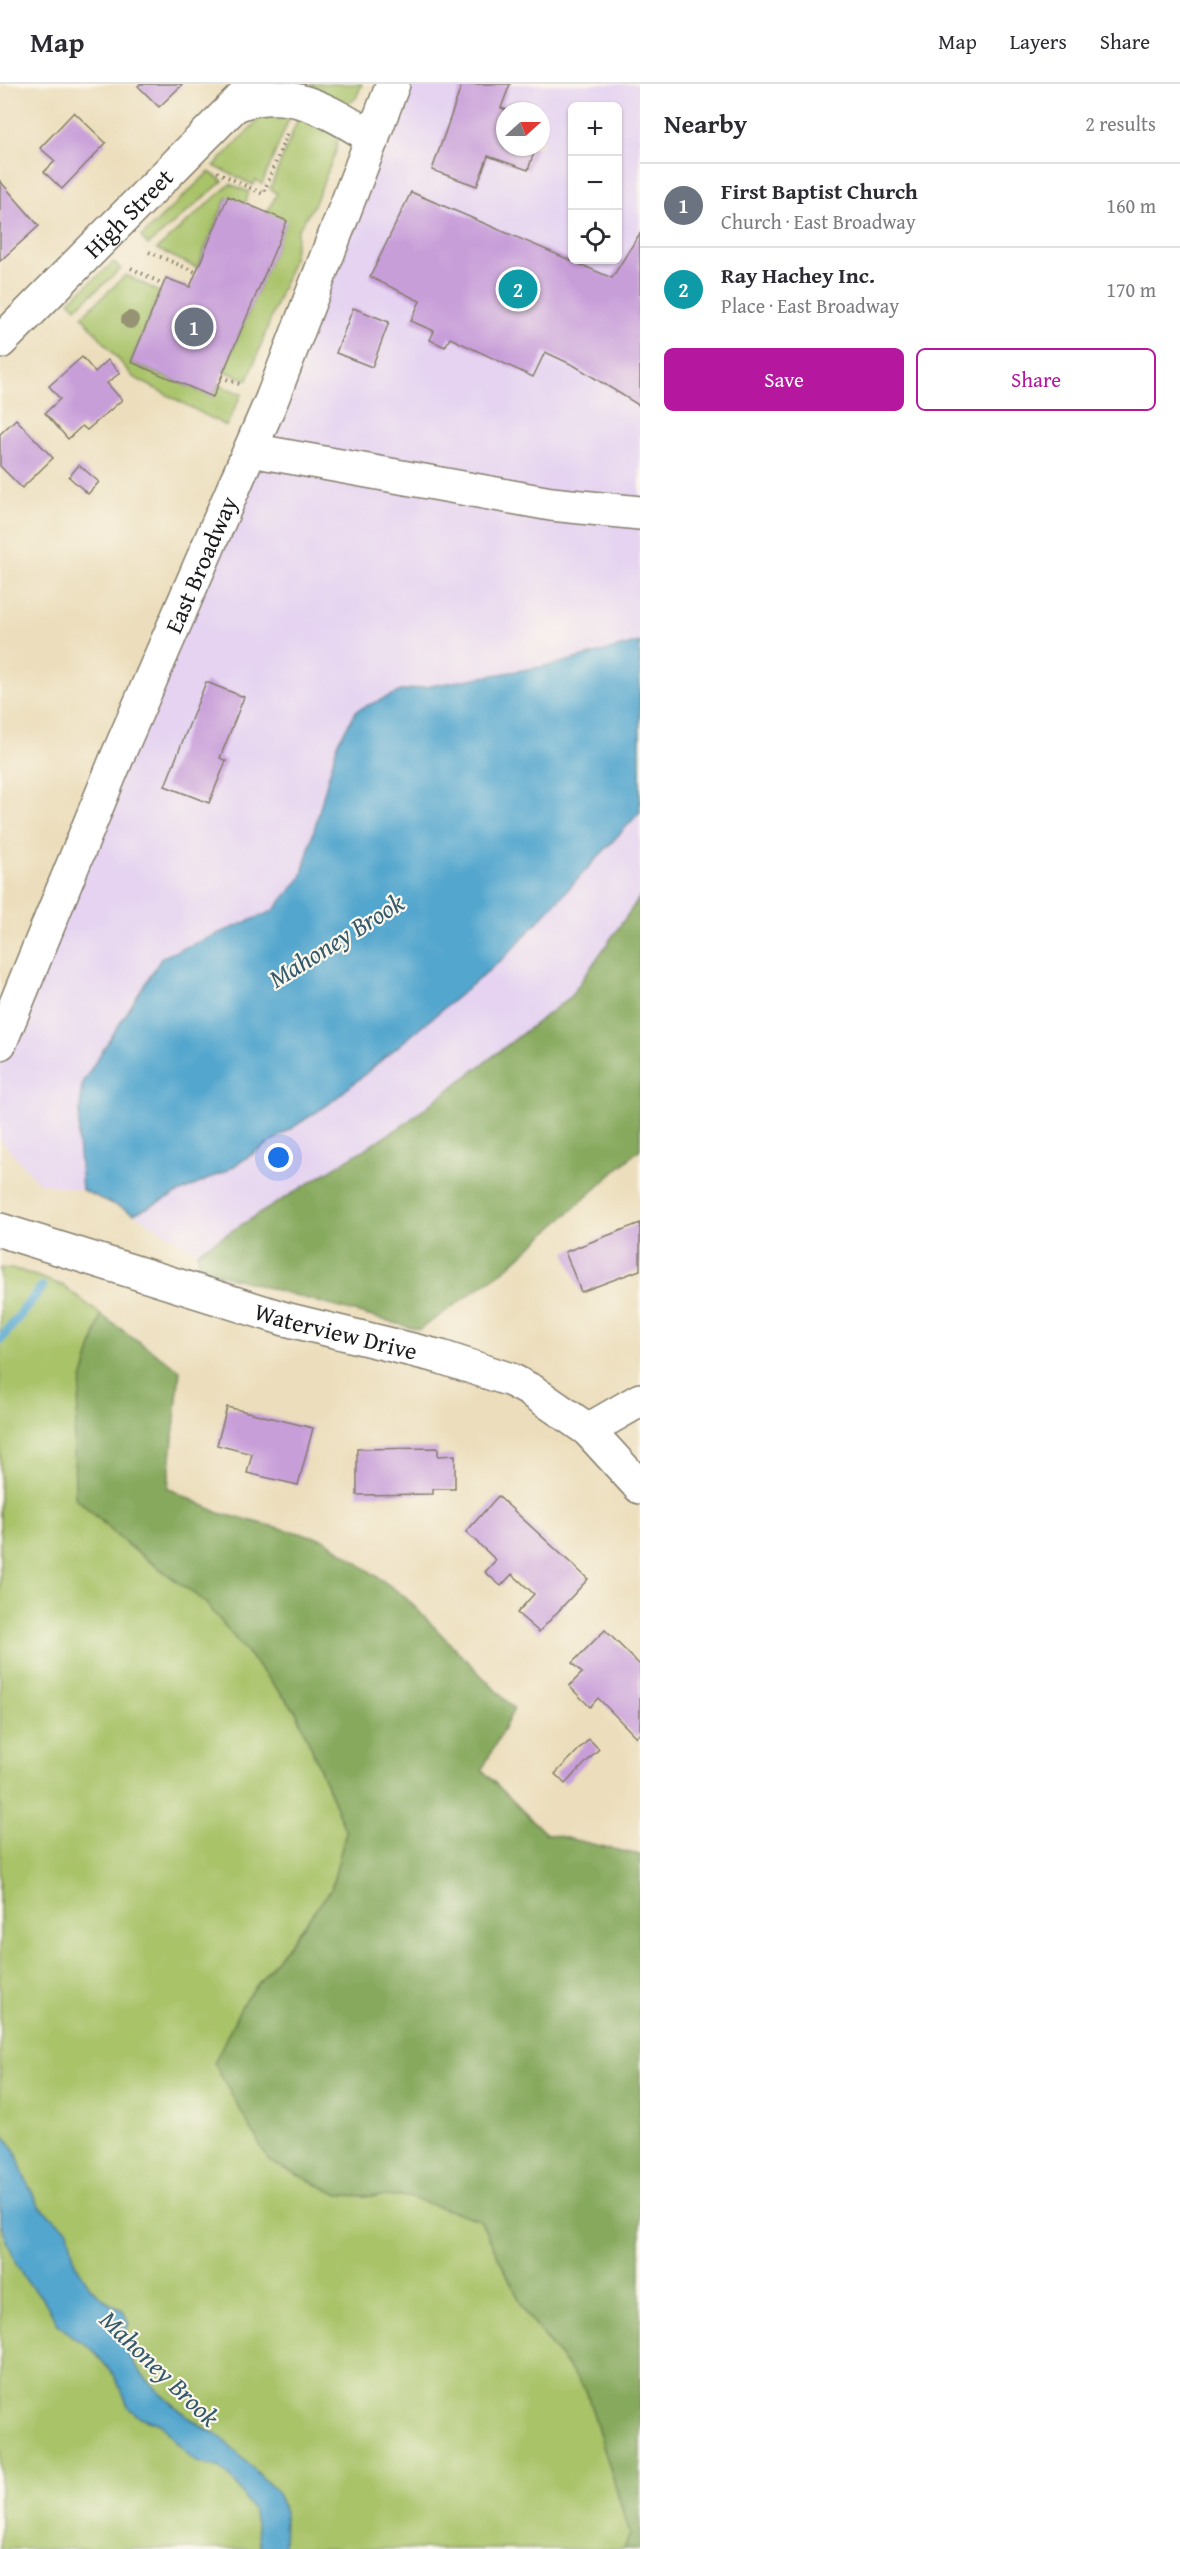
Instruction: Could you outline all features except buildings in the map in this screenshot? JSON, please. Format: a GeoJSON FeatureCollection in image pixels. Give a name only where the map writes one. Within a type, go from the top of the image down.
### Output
{"type":"FeatureCollection","features":[{"type":"Feature","properties":{"kind":"street","name":"East Broadway"},"geometry":{"type":"LineString","coordinates":[[0,1043],[118,755],[251,450],[393,84]]}},
{"type":"Feature","properties":{"kind":"street","name":"High Street"},"geometry":{"type":"LineString","coordinates":[[0,342],[245,95],[247,97],[269,91],[289,92],[303,97],[373,138]]}},
{"type":"Feature","properties":{"kind":"street"},"geometry":{"type":"LineString","coordinates":[[251,450],[550,504],[640,513]]}},
{"type":"Feature","properties":{"kind":"street","name":"Waterview Drive"},"geometry":{"type":"LineString","coordinates":[[0,1230],[285,1319],[488,1371],[532,1391],[588,1430],[640,1487]]}},
{"type":"Feature","properties":{"kind":"street"},"geometry":{"type":"LineString","coordinates":[[588,1430],[640,1400]]}},
{"type":"Feature","properties":{"kind":"path"},"geometry":{"type":"LineString","coordinates":[[212,169],[262,194],[303,97]]}},
{"type":"Feature","properties":{"kind":"path"},"geometry":{"type":"LineString","coordinates":[[149,252],[196,272]]}},
{"type":"Feature","properties":{"kind":"path"},"geometry":{"type":"LineString","coordinates":[[131,268],[163,284]]}},
{"type":"Feature","properties":{"kind":"path"},"geometry":{"type":"LineString","coordinates":[[221,377],[236,383]]}},
{"type":"Feature","properties":{"kind":"shaded area"},"geometry":{"type":"Polygon","coordinates":[[[392,84],[640,84],[640,897],[570,997],[399,1128],[197,1252],[134,1214],[82,1190],[39,1183],[0,1139],[0,1044],[392,84]]]}},
{"type":"Feature","properties":{"kind":"green space"},"geometry":{"type":"Polygon","coordinates":[[[311,84],[362,84],[356,98],[348,104],[328,98],[311,84]]]}},
{"type":"Feature","properties":{"kind":"green space"},"geometry":{"type":"Polygon","coordinates":[[[271,107],[294,107],[262,184],[256,180],[253,185],[214,166],[271,107]]]}},
{"type":"Feature","properties":{"kind":"green space"},"geometry":{"type":"Polygon","coordinates":[[[302,109],[336,134],[338,139],[335,154],[315,203],[298,230],[293,259],[248,380],[224,371],[286,222],[267,213],[277,193],[270,189],[302,109]]]}},
{"type":"Feature","properties":{"kind":"green space"},"geometry":{"type":"Polygon","coordinates":[[[209,172],[223,181],[148,245],[141,237],[209,172]]]}},
{"type":"Feature","properties":{"kind":"green space"},"geometry":{"type":"Polygon","coordinates":[[[230,184],[249,192],[245,204],[227,197],[197,268],[157,249],[230,184]]]}},
{"type":"Feature","properties":{"kind":"green space"},"geometry":{"type":"Polygon","coordinates":[[[114,262],[121,269],[76,308],[69,301],[114,262]]]}},
{"type":"Feature","properties":{"kind":"green space"},"geometry":{"type":"Polygon","coordinates":[[[126,275],[160,292],[131,362],[213,397],[218,385],[242,394],[226,426],[133,377],[82,316],[126,275]]]}},
{"type":"Feature","properties":{"kind":"green space"},"geometry":{"type":"Polygon","coordinates":[[[640,897],[640,1149],[506,1269],[419,1330],[200,1269],[197,1252],[399,1128],[570,997],[640,897]]]}},
{"type":"Feature","properties":{"kind":"green space"},"geometry":{"type":"Polygon","coordinates":[[[0,1268],[19,1270],[64,1286],[101,1315],[82,1381],[75,1497],[127,1545],[205,1602],[297,1713],[346,1832],[331,1890],[243,2003],[215,2063],[269,2161],[339,2195],[408,2197],[480,2220],[527,2315],[586,2390],[630,2534],[624,2549],[0,2549],[0,1268]]]}},
{"type":"Feature","properties":{"kind":"green space"},"geometry":{"type":"Polygon","coordinates":[[[101,1315],[180,1370],[168,1488],[219,1513],[324,1539],[403,1595],[514,1709],[482,1770],[545,1833],[640,1855],[640,2549],[624,2549],[630,2534],[586,2390],[527,2315],[480,2220],[408,2197],[339,2195],[269,2161],[214,2063],[243,2003],[331,1890],[346,1832],[297,1713],[205,1602],[127,1544],[75,1497],[74,1437],[82,1381],[101,1315]]]}},
{"type":"Feature","properties":{"kind":"water"},"geometry":{"type":"Polygon","coordinates":[[[640,642],[640,812],[505,957],[329,1104],[228,1170],[134,1214],[82,1190],[78,1141],[82,1083],[162,957],[273,911],[301,878],[338,742],[357,710],[401,691],[552,665],[640,642]]]}},
{"type":"Feature","properties":{"kind":"water"},"geometry":{"type":"Polygon","coordinates":[[[0,2129],[16,2152],[24,2176],[39,2206],[68,2230],[75,2263],[90,2287],[110,2304],[123,2310],[129,2324],[125,2332],[124,2344],[140,2371],[180,2411],[220,2436],[276,2491],[285,2512],[284,2549],[261,2549],[254,2514],[237,2484],[218,2467],[199,2463],[190,2457],[160,2424],[138,2416],[129,2408],[114,2375],[90,2347],[74,2338],[58,2324],[42,2297],[27,2282],[16,2264],[0,2222],[0,2129]]]}},
{"type":"Feature","properties":{"kind":"waterway","name":"Mahoney Brook"},"geometry":{"type":"LineString","coordinates":[[0,1340],[42,1287]]}},
{"type":"Feature","properties":{"kind":"place","name":"Ray Hachey Inc."},"geometry":{"type":"Point","coordinates":[518,289]}},
{"type":"Feature","properties":{"kind":"place","name":"First Baptist Church"},"geometry":{"type":"Point","coordinates":[194,327]}}]}
